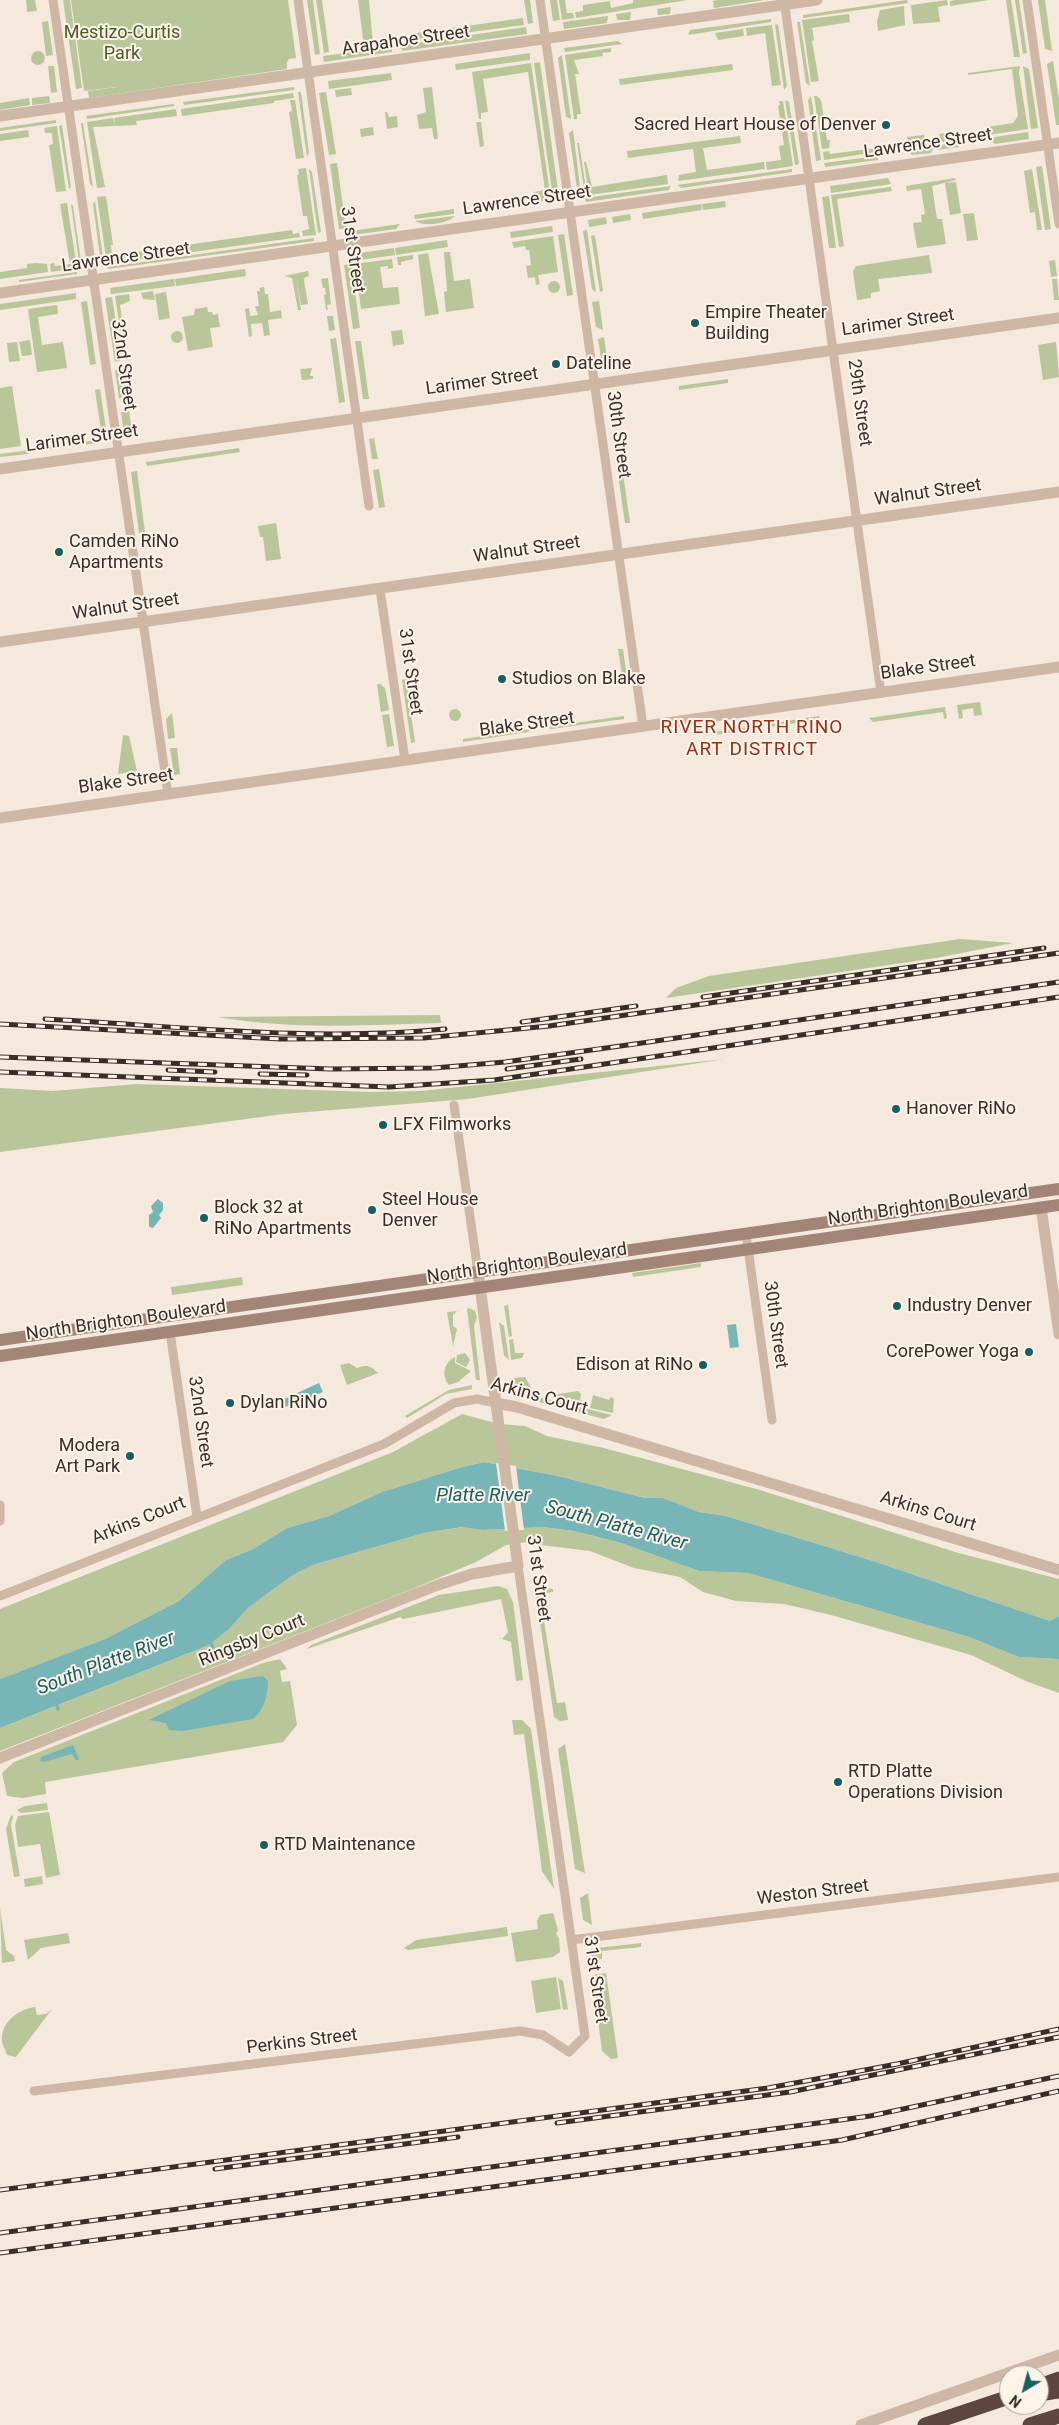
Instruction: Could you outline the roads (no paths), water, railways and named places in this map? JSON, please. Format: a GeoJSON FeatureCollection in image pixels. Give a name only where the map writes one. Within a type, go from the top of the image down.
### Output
{"type":"FeatureCollection","features":[{"type":"Feature","properties":{"kind":"highway"},"geometry":{"type":"LineString","coordinates":[[925,2425],[999,2401]]}},
{"type":"Feature","properties":{"kind":"highway"},"geometry":{"type":"LineString","coordinates":[[1030,2425],[1059,2416]]}},
{"type":"Feature","properties":{"kind":"main road","name":"North Brighton Boulevard"},"geometry":{"type":"LineString","coordinates":[[2,1341],[1059,1189]]}},
{"type":"Feature","properties":{"kind":"main road","name":"North Brighton Boulevard"},"geometry":{"type":"LineString","coordinates":[[0,1356],[1059,1204]]}},
{"type":"Feature","properties":{"kind":"street","name":"32nd Street"},"geometry":{"type":"LineString","coordinates":[[53,0],[168,794]]}},
{"type":"Feature","properties":{"kind":"street","name":"31st Street"},"geometry":{"type":"LineString","coordinates":[[298,0],[369,506]]}},
{"type":"Feature","properties":{"kind":"street","name":"30th Street"},"geometry":{"type":"LineString","coordinates":[[540,0],[643,726]]}},
{"type":"Feature","properties":{"kind":"street","name":"Arapahoe Street"},"geometry":{"type":"LineString","coordinates":[[0,116],[546,39],[785,2],[817,0]]}},
{"type":"Feature","properties":{"kind":"street"},"geometry":{"type":"LineString","coordinates":[[1027,0],[1054,144],[1059,224]]}},
{"type":"Feature","properties":{"kind":"street","name":"29th Street"},"geometry":{"type":"LineString","coordinates":[[785,2],[882,693]]}},
{"type":"Feature","properties":{"kind":"street","name":"Lawrence Street"},"geometry":{"type":"LineString","coordinates":[[0,293],[1054,144]]}},
{"type":"Feature","properties":{"kind":"street","name":"Larimer Street"},"geometry":{"type":"LineString","coordinates":[[0,469],[1059,318]]}},
{"type":"Feature","properties":{"kind":"street","name":"Walnut Street"},"geometry":{"type":"LineString","coordinates":[[0,642],[1059,492]]}},
{"type":"Feature","properties":{"kind":"street","name":"31st Street"},"geometry":{"type":"LineString","coordinates":[[380,589],[405,760]]}},
{"type":"Feature","properties":{"kind":"street","name":"Blake Street"},"geometry":{"type":"LineString","coordinates":[[0,818],[1059,668]]}},
{"type":"Feature","properties":{"kind":"street","name":"31st Street"},"geometry":{"type":"LineString","coordinates":[[454,1105],[585,2036],[569,2052]]}},
{"type":"Feature","properties":{"kind":"street"},"geometry":{"type":"LineString","coordinates":[[1038,1192],[1059,1334]]}},
{"type":"Feature","properties":{"kind":"street","name":"30th Street"},"geometry":{"type":"LineString","coordinates":[[746,1234],[772,1420]]}},
{"type":"Feature","properties":{"kind":"street","name":"32nd Street"},"geometry":{"type":"LineString","coordinates":[[170,1332],[197,1517]]}},
{"type":"Feature","properties":{"kind":"street","name":"Arkins Court"},"geometry":{"type":"LineString","coordinates":[[0,1596],[384,1444],[454,1403],[477,1399],[517,1407],[1059,1570]]}},
{"type":"Feature","properties":{"kind":"street"},"geometry":{"type":"LineString","coordinates":[[0,1505],[0,1521]]}},
{"type":"Feature","properties":{"kind":"street","name":"Ringsby Court"},"geometry":{"type":"LineString","coordinates":[[0,1758],[438,1585],[472,1574],[518,1566]]}},
{"type":"Feature","properties":{"kind":"street","name":"Weston Street"},"geometry":{"type":"LineString","coordinates":[[571,1940],[1059,1877]]}},
{"type":"Feature","properties":{"kind":"street","name":"Perkins Street"},"geometry":{"type":"LineString","coordinates":[[34,2091],[520,2031],[543,2035],[569,2052]]}},
{"type":"Feature","properties":{"kind":"street"},"geometry":{"type":"LineString","coordinates":[[861,2425],[1059,2355]]}},
{"type":"Feature","properties":{"kind":"water"},"geometry":{"type":"Polygon","coordinates":[[[158,1199],[163,1203],[163,1210],[159,1215],[161,1218],[153,1228],[149,1227],[149,1215],[153,1212],[151,1206],[158,1199]]]}},
{"type":"Feature","properties":{"kind":"water"},"geometry":{"type":"Polygon","coordinates":[[[736,1324],[739,1347],[730,1348],[727,1325],[736,1324]]]}},
{"type":"Feature","properties":{"kind":"water"},"geometry":{"type":"Polygon","coordinates":[[[319,1383],[323,1392],[285,1407],[282,1400],[319,1383]]]}},
{"type":"Feature","properties":{"kind":"water","name":"Platte River"},"geometry":{"type":"Polygon","coordinates":[[[484,1462],[558,1476],[645,1498],[663,1498],[699,1512],[726,1516],[873,1561],[1050,1621],[1059,1616],[1059,1659],[1019,1657],[969,1637],[748,1573],[699,1571],[618,1542],[574,1531],[543,1527],[482,1530],[462,1527],[424,1533],[313,1565],[293,1575],[249,1607],[229,1629],[209,1645],[0,1728],[0,1679],[105,1639],[179,1601],[226,1560],[253,1549],[287,1528],[329,1516],[382,1492],[484,1462]]]}},
{"type":"Feature","properties":{"kind":"water"},"geometry":{"type":"Polygon","coordinates":[[[263,1676],[268,1681],[266,1697],[263,1707],[253,1719],[183,1731],[169,1730],[166,1723],[149,1720],[230,1681],[263,1676]]]}},
{"type":"Feature","properties":{"kind":"water"},"geometry":{"type":"Polygon","coordinates":[[[73,1745],[79,1759],[77,1761],[72,1754],[44,1762],[40,1761],[41,1757],[73,1745]]]}},
{"type":"Feature","properties":{"kind":"waterway"},"geometry":{"type":"LineString","coordinates":[[210,1640],[215,1653]]}},
{"type":"Feature","properties":{"kind":"waterway","name":"South Platte River"},"geometry":{"type":"LineString","coordinates":[[55,1700],[58,1709]]}},
{"type":"Feature","properties":{"kind":"railway"},"geometry":{"type":"LineString","coordinates":[[703,997],[1044,948]]}},
{"type":"Feature","properties":{"kind":"railway"},"geometry":{"type":"LineString","coordinates":[[0,1024],[281,1039],[424,1038],[549,1026],[1059,953]]}},
{"type":"Feature","properties":{"kind":"railway"},"geometry":{"type":"LineString","coordinates":[[0,1057],[330,1069],[434,1068],[505,1062],[1059,982]]}},
{"type":"Feature","properties":{"kind":"railway"},"geometry":{"type":"LineString","coordinates":[[0,1072],[389,1087],[494,1080],[1059,997]]}},
{"type":"Feature","properties":{"kind":"railway"},"geometry":{"type":"LineString","coordinates":[[522,1022],[636,1006]]}},
{"type":"Feature","properties":{"kind":"railway"},"geometry":{"type":"LineString","coordinates":[[45,1019],[245,1032],[345,1034],[445,1029]]}},
{"type":"Feature","properties":{"kind":"railway"},"geometry":{"type":"LineString","coordinates":[[507,1069],[581,1059]]}},
{"type":"Feature","properties":{"kind":"railway"},"geometry":{"type":"LineString","coordinates":[[168,1070],[215,1072]]}},
{"type":"Feature","properties":{"kind":"railway"},"geometry":{"type":"LineString","coordinates":[[260,1074],[307,1075]]}},
{"type":"Feature","properties":{"kind":"railway"},"geometry":{"type":"LineString","coordinates":[[0,2190],[768,2088],[897,2064],[1059,2029]]}},
{"type":"Feature","properties":{"kind":"railway"},"geometry":{"type":"LineString","coordinates":[[557,2123],[790,2092],[1059,2037]]}},
{"type":"Feature","properties":{"kind":"railway"},"geometry":{"type":"LineString","coordinates":[[0,2233],[870,2116],[1059,2076]]}},
{"type":"Feature","properties":{"kind":"railway"},"geometry":{"type":"LineString","coordinates":[[0,2253],[842,2140],[1059,2091]]}},
{"type":"Feature","properties":{"kind":"railway"},"geometry":{"type":"LineString","coordinates":[[215,2169],[458,2137]]}},
{"type":"Feature","properties":{"kind":"place","name":"Sacred Heart House of Denver"},"geometry":{"type":"Point","coordinates":[886,125]}},
{"type":"Feature","properties":{"kind":"place","name":"Empire Theater Building"},"geometry":{"type":"Point","coordinates":[695,323]}},
{"type":"Feature","properties":{"kind":"place","name":"Dateline"},"geometry":{"type":"Point","coordinates":[556,364]}},
{"type":"Feature","properties":{"kind":"place","name":"Camden RiNo Apartments"},"geometry":{"type":"Point","coordinates":[59,552]}},
{"type":"Feature","properties":{"kind":"place","name":"Studios on Blake"},"geometry":{"type":"Point","coordinates":[502,679]}},
{"type":"Feature","properties":{"kind":"place","name":"Hanover RiNo"},"geometry":{"type":"Point","coordinates":[896,1109]}},
{"type":"Feature","properties":{"kind":"place","name":"LFX Filmworks"},"geometry":{"type":"Point","coordinates":[383,1125]}},
{"type":"Feature","properties":{"kind":"place","name":"Steel House Denver"},"geometry":{"type":"Point","coordinates":[372,1210]}},
{"type":"Feature","properties":{"kind":"place","name":"Block 32 at RiNo Apartments"},"geometry":{"type":"Point","coordinates":[204,1218]}},
{"type":"Feature","properties":{"kind":"place","name":"Industry Denver"},"geometry":{"type":"Point","coordinates":[897,1306]}},
{"type":"Feature","properties":{"kind":"place","name":"CorePower Yoga"},"geometry":{"type":"Point","coordinates":[1029,1352]}},
{"type":"Feature","properties":{"kind":"place","name":"Edison at RiNo"},"geometry":{"type":"Point","coordinates":[703,1365]}},
{"type":"Feature","properties":{"kind":"place","name":"Dylan RiNo"},"geometry":{"type":"Point","coordinates":[230,1403]}},
{"type":"Feature","properties":{"kind":"place","name":"Modera Art Park"},"geometry":{"type":"Point","coordinates":[130,1456]}},
{"type":"Feature","properties":{"kind":"place","name":"RTD Platte Operations Division"},"geometry":{"type":"Point","coordinates":[838,1782]}},
{"type":"Feature","properties":{"kind":"place","name":"RTD Maintenance"},"geometry":{"type":"Point","coordinates":[264,1845]}},
{"type":"Feature","properties":{"kind":"district","name":"RIVER NORTH RINO ART DISTRICT"},"geometry":{"type":"Point","coordinates":[752,739]}},
{"type":"Feature","properties":{"kind":"park label","name":"Mestizo-Curtis Park"},"geometry":{"type":"Point","coordinates":[122,43]}}]}
